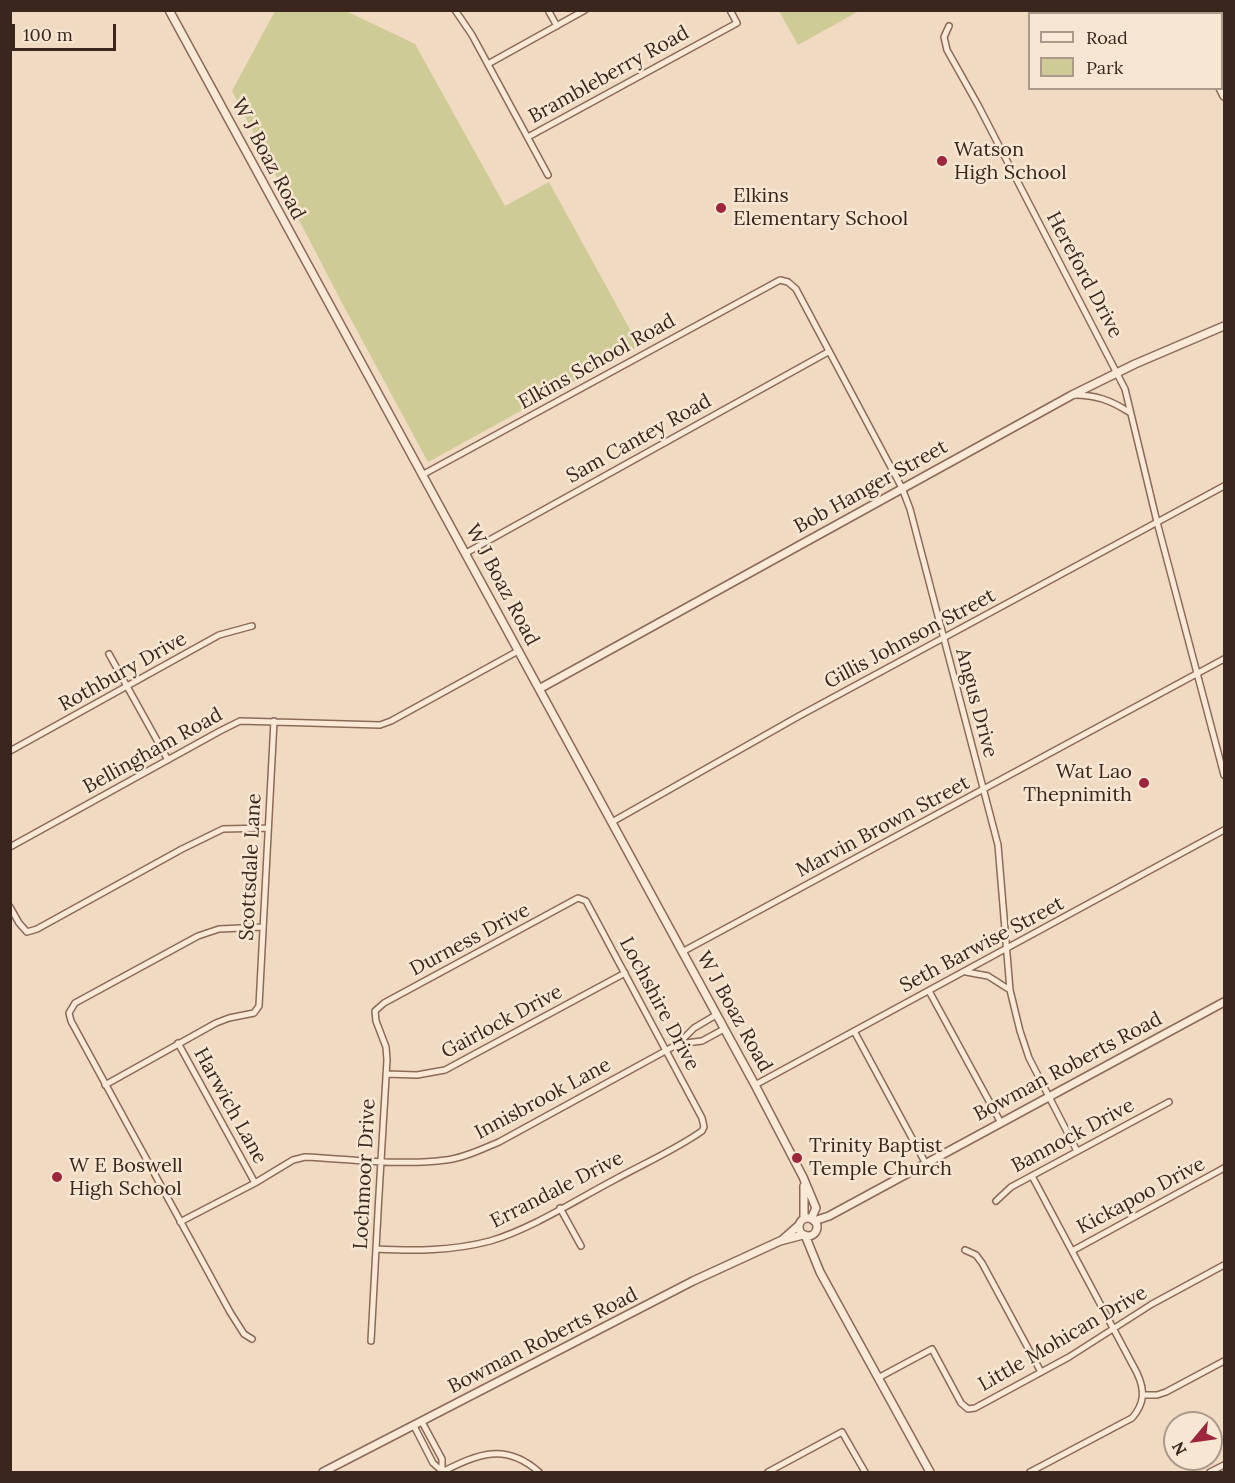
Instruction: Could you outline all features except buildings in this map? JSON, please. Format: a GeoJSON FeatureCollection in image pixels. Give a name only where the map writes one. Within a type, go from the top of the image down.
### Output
{"type":"FeatureCollection","features":[{"type":"Feature","properties":{"kind":"street","name":"W J Boaz Road"},"geometry":{"type":"LineString","coordinates":[[169,10],[803,1177],[811,1250],[820,1272],[930,1473]]}},
{"type":"Feature","properties":{"kind":"street"},"geometry":{"type":"LineString","coordinates":[[456,10],[548,175]]}},
{"type":"Feature","properties":{"kind":"street"},"geometry":{"type":"LineString","coordinates":[[548,10],[557,26]]}},
{"type":"Feature","properties":{"kind":"street"},"geometry":{"type":"LineString","coordinates":[[488,64],[585,10]]}},
{"type":"Feature","properties":{"kind":"street","name":"Brambleberry Road"},"geometry":{"type":"LineString","coordinates":[[528,137],[736,22],[730,10]]}},
{"type":"Feature","properties":{"kind":"street","name":"Hereford Drive"},"geometry":{"type":"LineString","coordinates":[[949,26],[944,37],[947,50],[984,115],[1125,389],[1157,522],[1224,775]]}},
{"type":"Feature","properties":{"kind":"street","name":"Elkins School Road"},"geometry":{"type":"LineString","coordinates":[[422,475],[780,280],[788,282]]}},
{"type":"Feature","properties":{"kind":"street","name":"Angus Drive"},"geometry":{"type":"LineString","coordinates":[[788,282],[801,299],[902,488],[910,509],[1000,857],[1010,990],[1020,1031],[1029,1058],[1077,1151]]}},
{"type":"Feature","properties":{"kind":"street","name":"Bob Hanger Street"},"geometry":{"type":"LineString","coordinates":[[539,689],[1072,395],[1118,372],[1224,326]]}},
{"type":"Feature","properties":{"kind":"street","name":"Sam Cantey Road"},"geometry":{"type":"LineString","coordinates":[[466,553],[828,352]]}},
{"type":"Feature","properties":{"kind":"street"},"geometry":{"type":"LineString","coordinates":[[1072,395],[1107,399],[1130,413]]}},
{"type":"Feature","properties":{"kind":"street","name":"Gillis Johnson Street"},"geometry":{"type":"LineString","coordinates":[[612,822],[799,716],[1224,486]]}},
{"type":"Feature","properties":{"kind":"street","name":"Rothbury Drive"},"geometry":{"type":"LineString","coordinates":[[10,751],[219,635],[252,626]]}},
{"type":"Feature","properties":{"kind":"street","name":"Bellingham Road"},"geometry":{"type":"LineString","coordinates":[[10,848],[240,722],[380,725],[518,651]]}},
{"type":"Feature","properties":{"kind":"street"},"geometry":{"type":"LineString","coordinates":[[110,654],[168,760]]}},
{"type":"Feature","properties":{"kind":"street","name":"Marvin Brown Street"},"geometry":{"type":"LineString","coordinates":[[682,952],[1224,659]]}},
{"type":"Feature","properties":{"kind":"street","name":"Scottsdale Lane"},"geometry":{"type":"LineString","coordinates":[[178,1043],[223,1021],[254,1013],[259,1006],[274,721]]}},
{"type":"Feature","properties":{"kind":"street"},"geometry":{"type":"LineString","coordinates":[[10,907],[27,932],[37,929],[223,829],[268,828]]}},
{"type":"Feature","properties":{"kind":"street","name":"Seth Barwise Street"},"geometry":{"type":"LineString","coordinates":[[754,1085],[1224,830]]}},
{"type":"Feature","properties":{"kind":"street","name":"Lochshire Drive"},"geometry":{"type":"LineString","coordinates":[[581,898],[590,907],[702,1118],[704,1127]]}},
{"type":"Feature","properties":{"kind":"street","name":"Durness Drive"},"geometry":{"type":"LineString","coordinates":[[375,1011],[384,1003],[581,898]]}},
{"type":"Feature","properties":{"kind":"street"},"geometry":{"type":"LineString","coordinates":[[252,1339],[237,1326],[105,1085],[71,1021],[69,1012],[75,1004],[198,936],[219,929],[263,927]]}},
{"type":"Feature","properties":{"kind":"street"},"geometry":{"type":"LineString","coordinates":[[964,971],[988,976],[1010,990]]}},
{"type":"Feature","properties":{"kind":"street","name":"Gairlock Drive"},"geometry":{"type":"LineString","coordinates":[[386,1074],[417,1075],[446,1070],[625,973]]}},
{"type":"Feature","properties":{"kind":"street"},"geometry":{"type":"LineString","coordinates":[[929,991],[1001,1123]]}},
{"type":"Feature","properties":{"kind":"street","name":"Bowman Roberts Road"},"geometry":{"type":"LineString","coordinates":[[323,1473],[693,1281],[831,1215],[1224,1002]]}},
{"type":"Feature","properties":{"kind":"street","name":"Lochmoor Drive"},"geometry":{"type":"LineString","coordinates":[[371,1341],[386,1074],[386,1047],[376,1021],[375,1011]]}},
{"type":"Feature","properties":{"kind":"street","name":"Innisbrook Lane"},"geometry":{"type":"LineString","coordinates":[[180,1222],[255,1183],[292,1160],[305,1156],[422,1162],[448,1160],[476,1151],[499,1142],[667,1051],[678,1044],[694,1028],[716,1015]]}},
{"type":"Feature","properties":{"kind":"street","name":"Innisbrook Lane"},"geometry":{"type":"LineString","coordinates":[[678,1044],[702,1041],[724,1029]]}},
{"type":"Feature","properties":{"kind":"street"},"geometry":{"type":"LineString","coordinates":[[854,1031],[926,1164]]}},
{"type":"Feature","properties":{"kind":"street"},"geometry":{"type":"LineString","coordinates":[[105,1085],[178,1043]]}},
{"type":"Feature","properties":{"kind":"street","name":"Harwich Lane"},"geometry":{"type":"LineString","coordinates":[[178,1043],[255,1183]]}},
{"type":"Feature","properties":{"kind":"street","name":"Bannock Drive"},"geometry":{"type":"LineString","coordinates":[[996,1201],[1011,1187],[1169,1102]]}},
{"type":"Feature","properties":{"kind":"street","name":"Errandale Drive"},"geometry":{"type":"LineString","coordinates":[[376,1249],[411,1251],[468,1246],[492,1240],[516,1231],[560,1208],[698,1134],[704,1127]]}},
{"type":"Feature","properties":{"kind":"street","name":"Kickapoo Drive"},"geometry":{"type":"LineString","coordinates":[[1072,1251],[1224,1168]]}},
{"type":"Feature","properties":{"kind":"street"},"geometry":{"type":"LineString","coordinates":[[1030,1473],[1132,1418],[1142,1402],[1143,1395],[1137,1373],[1032,1176]]}},
{"type":"Feature","properties":{"kind":"street"},"geometry":{"type":"LineString","coordinates":[[560,1208],[581,1246]]}},
{"type":"Feature","properties":{"kind":"street"},"geometry":{"type":"LineString","coordinates":[[965,1250],[976,1255],[982,1263],[1041,1372]]}},
{"type":"Feature","properties":{"kind":"street","name":"Little Mohican Drive"},"geometry":{"type":"LineString","coordinates":[[878,1378],[932,1349],[961,1403],[968,1409],[980,1405],[1084,1348],[1152,1304],[1224,1265]]}},
{"type":"Feature","properties":{"kind":"street"},"geometry":{"type":"LineString","coordinates":[[1143,1395],[1157,1395],[1166,1392],[1224,1361]]}},
{"type":"Feature","properties":{"kind":"street"},"geometry":{"type":"LineString","coordinates":[[422,1422],[442,1459],[442,1472]]}},
{"type":"Feature","properties":{"kind":"street"},"geometry":{"type":"LineString","coordinates":[[414,1426],[433,1463],[442,1472]]}},
{"type":"Feature","properties":{"kind":"street"},"geometry":{"type":"LineString","coordinates":[[768,1473],[842,1432],[865,1473]]}},
{"type":"Feature","properties":{"kind":"street"},"geometry":{"type":"LineString","coordinates":[[442,1472],[467,1459],[496,1452],[516,1458],[539,1473]]}},
{"type":"Feature","properties":{"kind":"street"},"geometry":{"type":"LineString","coordinates":[[1210,1473],[1224,1465]]}},
{"type":"Feature","properties":{"kind":"green space"},"geometry":{"type":"Polygon","coordinates":[[[275,11],[346,11],[415,44],[505,206],[549,182],[639,346],[428,462],[232,91],[275,11]]]}},
{"type":"Feature","properties":{"kind":"green space"},"geometry":{"type":"Polygon","coordinates":[[[779,11],[859,11],[798,45],[779,11]]]}},
{"type":"Feature","properties":{"kind":"place","name":"Watson High School"},"geometry":{"type":"Point","coordinates":[942,161]}},
{"type":"Feature","properties":{"kind":"place","name":"Elkins Elementary School"},"geometry":{"type":"Point","coordinates":[721,208]}},
{"type":"Feature","properties":{"kind":"place","name":"Wat Lao Thepnimith"},"geometry":{"type":"Point","coordinates":[1144,783]}},
{"type":"Feature","properties":{"kind":"place","name":"Trinity Baptist Temple Church"},"geometry":{"type":"Point","coordinates":[797,1158]}},
{"type":"Feature","properties":{"kind":"place","name":"W E Boswell High School"},"geometry":{"type":"Point","coordinates":[57,1177]}}]}
